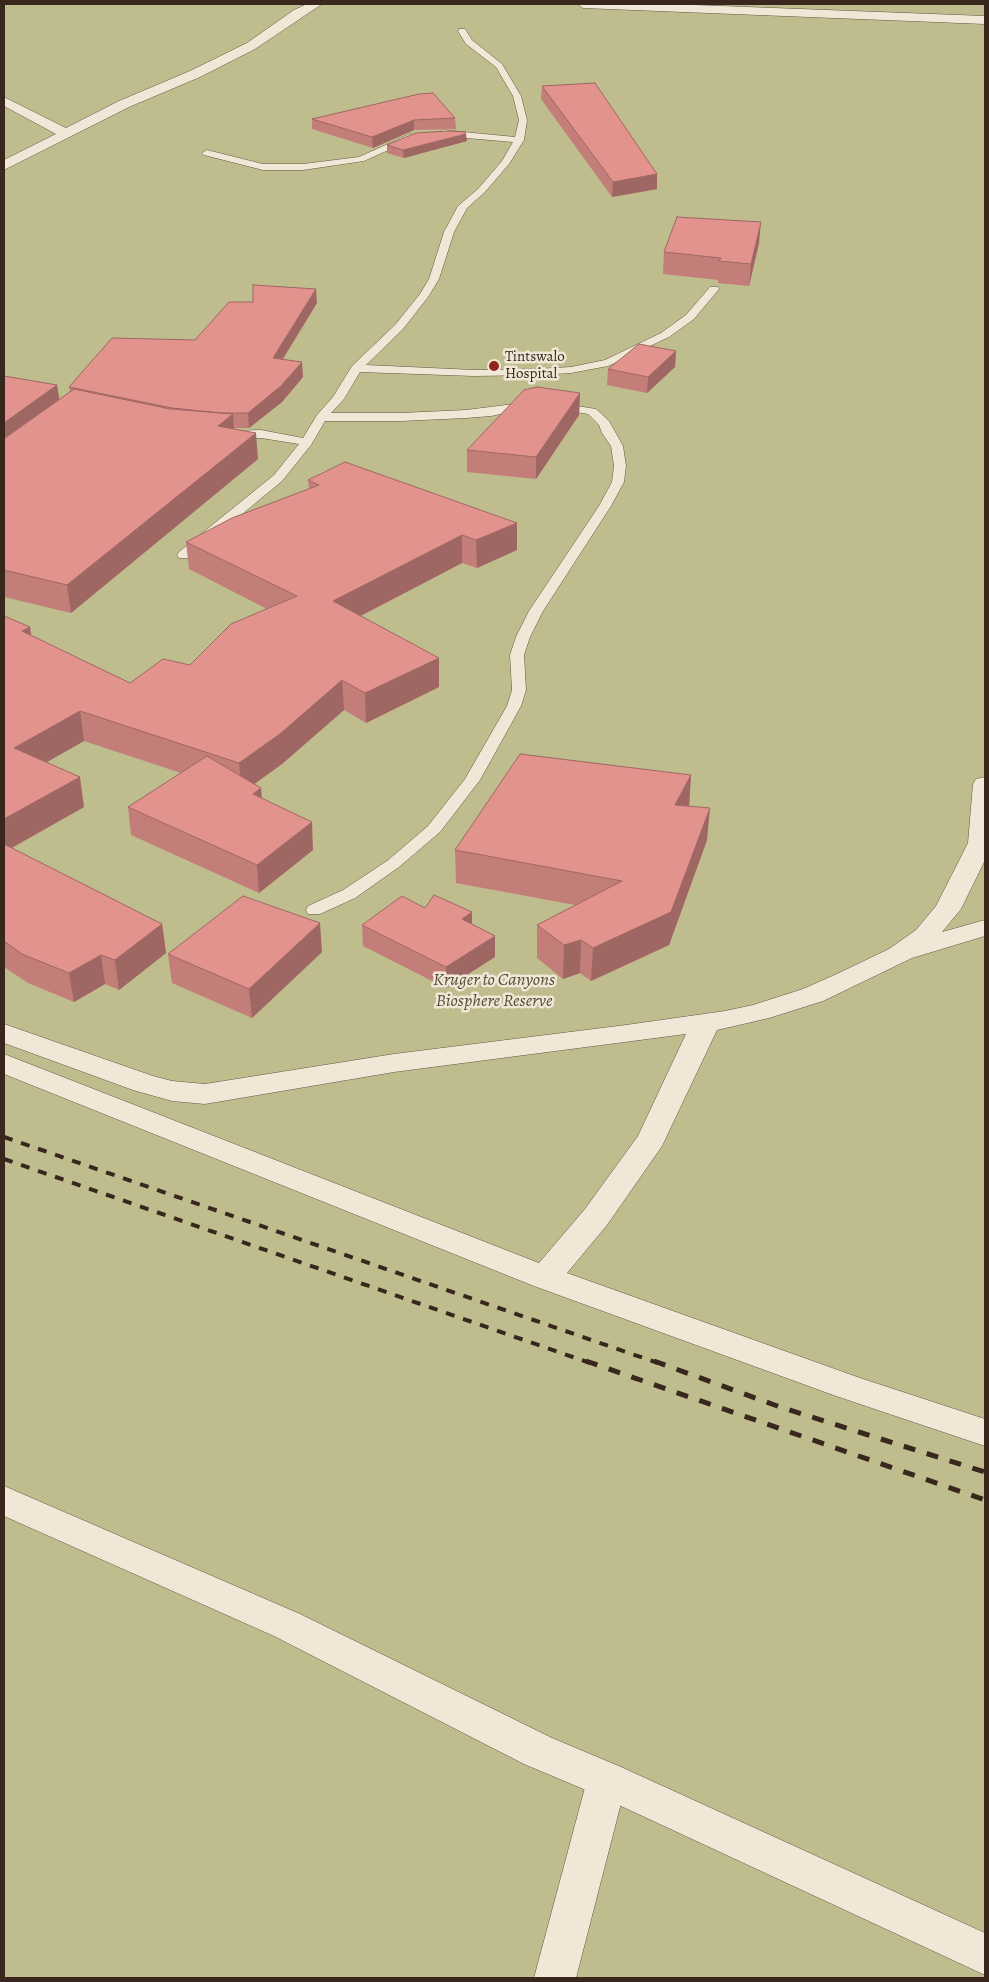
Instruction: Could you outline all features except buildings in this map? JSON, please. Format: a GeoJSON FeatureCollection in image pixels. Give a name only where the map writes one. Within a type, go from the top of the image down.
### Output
{"type":"FeatureCollection","features":[{"type":"Feature","properties":{"kind":"street"},"geometry":{"type":"LineString","coordinates":[[4,166],[124,104],[195,74],[251,46],[298,13],[316,4]]}},
{"type":"Feature","properties":{"kind":"street"},"geometry":{"type":"LineString","coordinates":[[583,4],[985,20]]}},
{"type":"Feature","properties":{"kind":"street"},"geometry":{"type":"LineString","coordinates":[[4,101],[65,133]]}},
{"type":"Feature","properties":{"kind":"street"},"geometry":{"type":"LineString","coordinates":[[899,955],[925,936],[948,909],[983,844],[985,784]]}},
{"type":"Feature","properties":{"kind":"street"},"geometry":{"type":"LineString","coordinates":[[4,1033],[143,1084],[172,1091],[205,1094],[394,1063],[706,1023],[759,1012],[804,998],[899,955],[985,928]]}},
{"type":"Feature","properties":{"kind":"street"},"geometry":{"type":"LineString","coordinates":[[546,1278],[596,1217],[651,1139],[706,1023]]}},
{"type":"Feature","properties":{"kind":"street"},"geometry":{"type":"LineString","coordinates":[[4,1063],[546,1278],[848,1387],[985,1432]]}},
{"type":"Feature","properties":{"kind":"street"},"geometry":{"type":"LineString","coordinates":[[4,1500],[287,1625],[538,1751],[607,1780],[985,1954]]}},
{"type":"Feature","properties":{"kind":"street"},"geometry":{"type":"LineString","coordinates":[[555,1978],[607,1780]]}},
{"type":"Feature","properties":{"kind":"lane"},"geometry":{"type":"LineString","coordinates":[[184,555],[264,492],[307,442],[321,417],[338,399],[356,368],[399,327],[424,295],[434,279],[449,232],[463,206],[481,191],[506,162],[518,140],[523,120],[517,96],[499,66],[469,42],[462,31]]}},
{"type":"Feature","properties":{"kind":"lane"},"geometry":{"type":"LineString","coordinates":[[208,153],[264,168],[303,167],[361,159],[401,140],[428,134],[518,140]]}},
{"type":"Feature","properties":{"kind":"lane"},"geometry":{"type":"LineString","coordinates":[[356,368],[474,373],[538,372],[571,370],[608,363],[665,335],[690,317],[714,289]]}},
{"type":"Feature","properties":{"kind":"lane"},"geometry":{"type":"LineString","coordinates":[[314,910],[349,894],[393,864],[434,829],[472,780],[514,706],[519,690],[517,656],[523,637],[536,611],[605,506],[618,482],[620,466],[617,446],[608,434],[604,424],[592,411],[540,403],[491,412],[466,414],[401,417],[321,417]]}},
{"type":"Feature","properties":{"kind":"lane"},"geometry":{"type":"LineString","coordinates":[[222,434],[261,434],[307,442]]}},
{"type":"Feature","properties":{"kind":"green space","name":"Kruger to Canyons Biosphere Reserve"},"geometry":{"type":"Polygon","coordinates":[[[4,4],[985,4],[985,1978],[4,1978],[4,4]]]}},
{"type":"Feature","properties":{"kind":"railway"},"geometry":{"type":"LineString","coordinates":[[4,1137],[658,1363]]}},
{"type":"Feature","properties":{"kind":"railway"},"geometry":{"type":"LineString","coordinates":[[4,1159],[590,1363]]}},
{"type":"Feature","properties":{"kind":"railway"},"geometry":{"type":"LineString","coordinates":[[586,1361],[985,1500]]}},
{"type":"Feature","properties":{"kind":"railway"},"geometry":{"type":"LineString","coordinates":[[654,1361],[780,1407],[985,1472]]}},
{"type":"Feature","properties":{"kind":"place","name":"Tintswalo Hospital"},"geometry":{"type":"Point","coordinates":[494,366]}}]}
